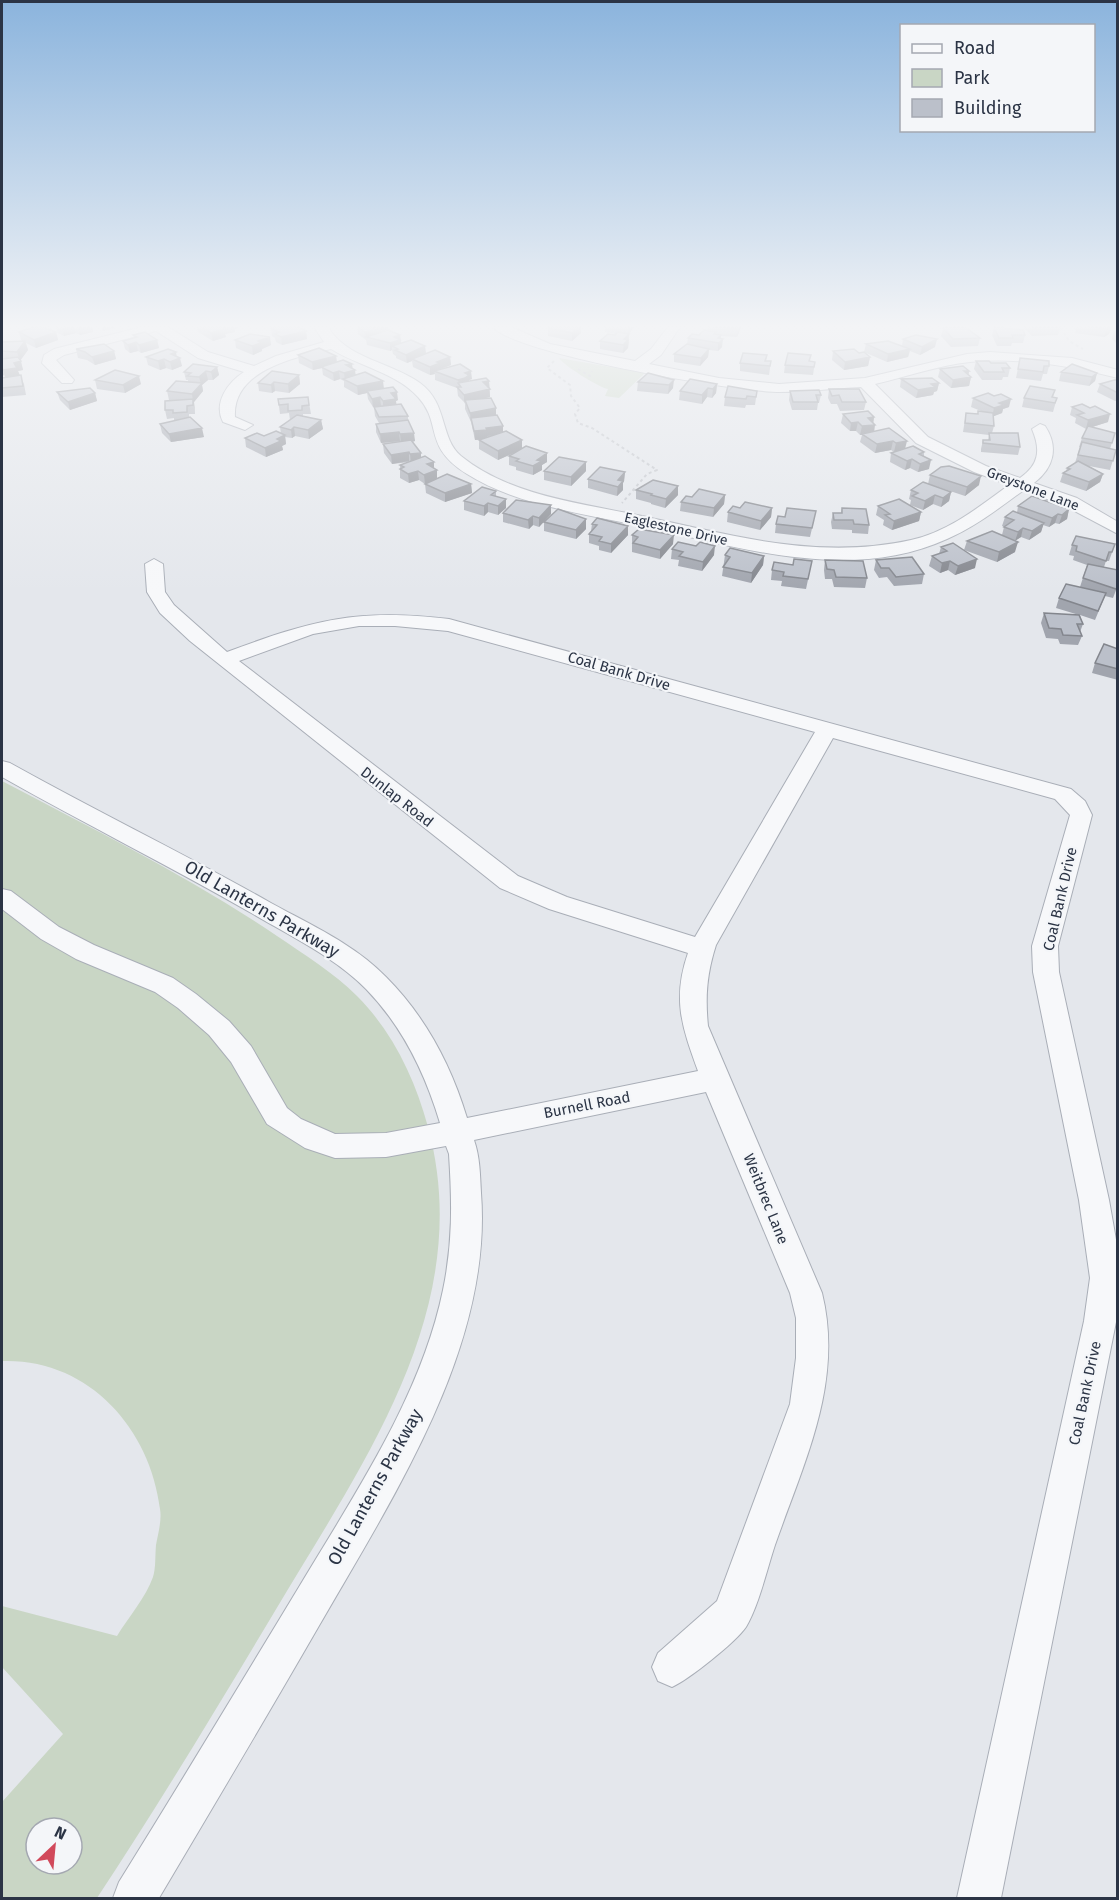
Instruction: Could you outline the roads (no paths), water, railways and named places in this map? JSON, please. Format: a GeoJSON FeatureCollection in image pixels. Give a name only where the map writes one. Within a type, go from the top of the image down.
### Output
{"type":"FeatureCollection","features":[{"type":"Feature","properties":{"kind":"street"},"geometry":{"type":"LineString","coordinates":[[227,416],[228,419],[245,425]]}},
{"type":"Feature","properties":{"kind":"street","name":"Eaglestone Drive"},"geometry":{"type":"LineString","coordinates":[[437,416],[442,439],[453,458],[484,478],[525,492],[613,514],[750,546],[793,552],[863,552],[925,542],[950,532],[1023,482],[1046,462],[1048,449],[1040,429]]}},
{"type":"Feature","properties":{"kind":"street","name":"Greystone Lane"},"geometry":{"type":"LineString","coordinates":[[898,416],[922,440],[980,469],[1023,482],[1071,502],[1118,529]]}},
{"type":"Feature","properties":{"kind":"street","name":"Dunlap Road"},"geometry":{"type":"LineString","coordinates":[[154,564],[156,592],[167,609],[224,660],[509,882],[558,903],[702,948]]}},
{"type":"Feature","properties":{"kind":"street","name":"Coal Bank Drive"},"geometry":{"type":"LineString","coordinates":[[224,660],[309,630],[364,620],[406,619],[448,625],[1063,794],[1077,806],[1081,815],[1045,946],[1046,972],[1094,1200],[1106,1278],[1100,1321],[979,1899]]}},
{"type":"Feature","properties":{"kind":"street","name":"Weitbrec Lane"},"geometry":{"type":"LineString","coordinates":[[672,1667],[732,1614],[807,1404],[813,1358],[812,1318],[806,1293],[715,1079],[695,1026],[692,1001],[694,973],[702,948],[827,730]]}},
{"type":"Feature","properties":{"kind":"street","name":"Old Lanterns Parkway"},"geometry":{"type":"LineString","coordinates":[[2,768],[205,875],[349,960],[376,983],[409,1022],[431,1059],[460,1130],[468,1174],[468,1217],[458,1296],[438,1360],[415,1419],[358,1524],[135,1899]]}},
{"type":"Feature","properties":{"kind":"street","name":"Burnell Road"},"geometry":{"type":"LineString","coordinates":[[2,897],[50,933],[85,952],[164,984],[187,1001],[219,1028],[242,1054],[277,1116],[315,1140],[335,1146],[386,1145],[715,1079]]}}]}
